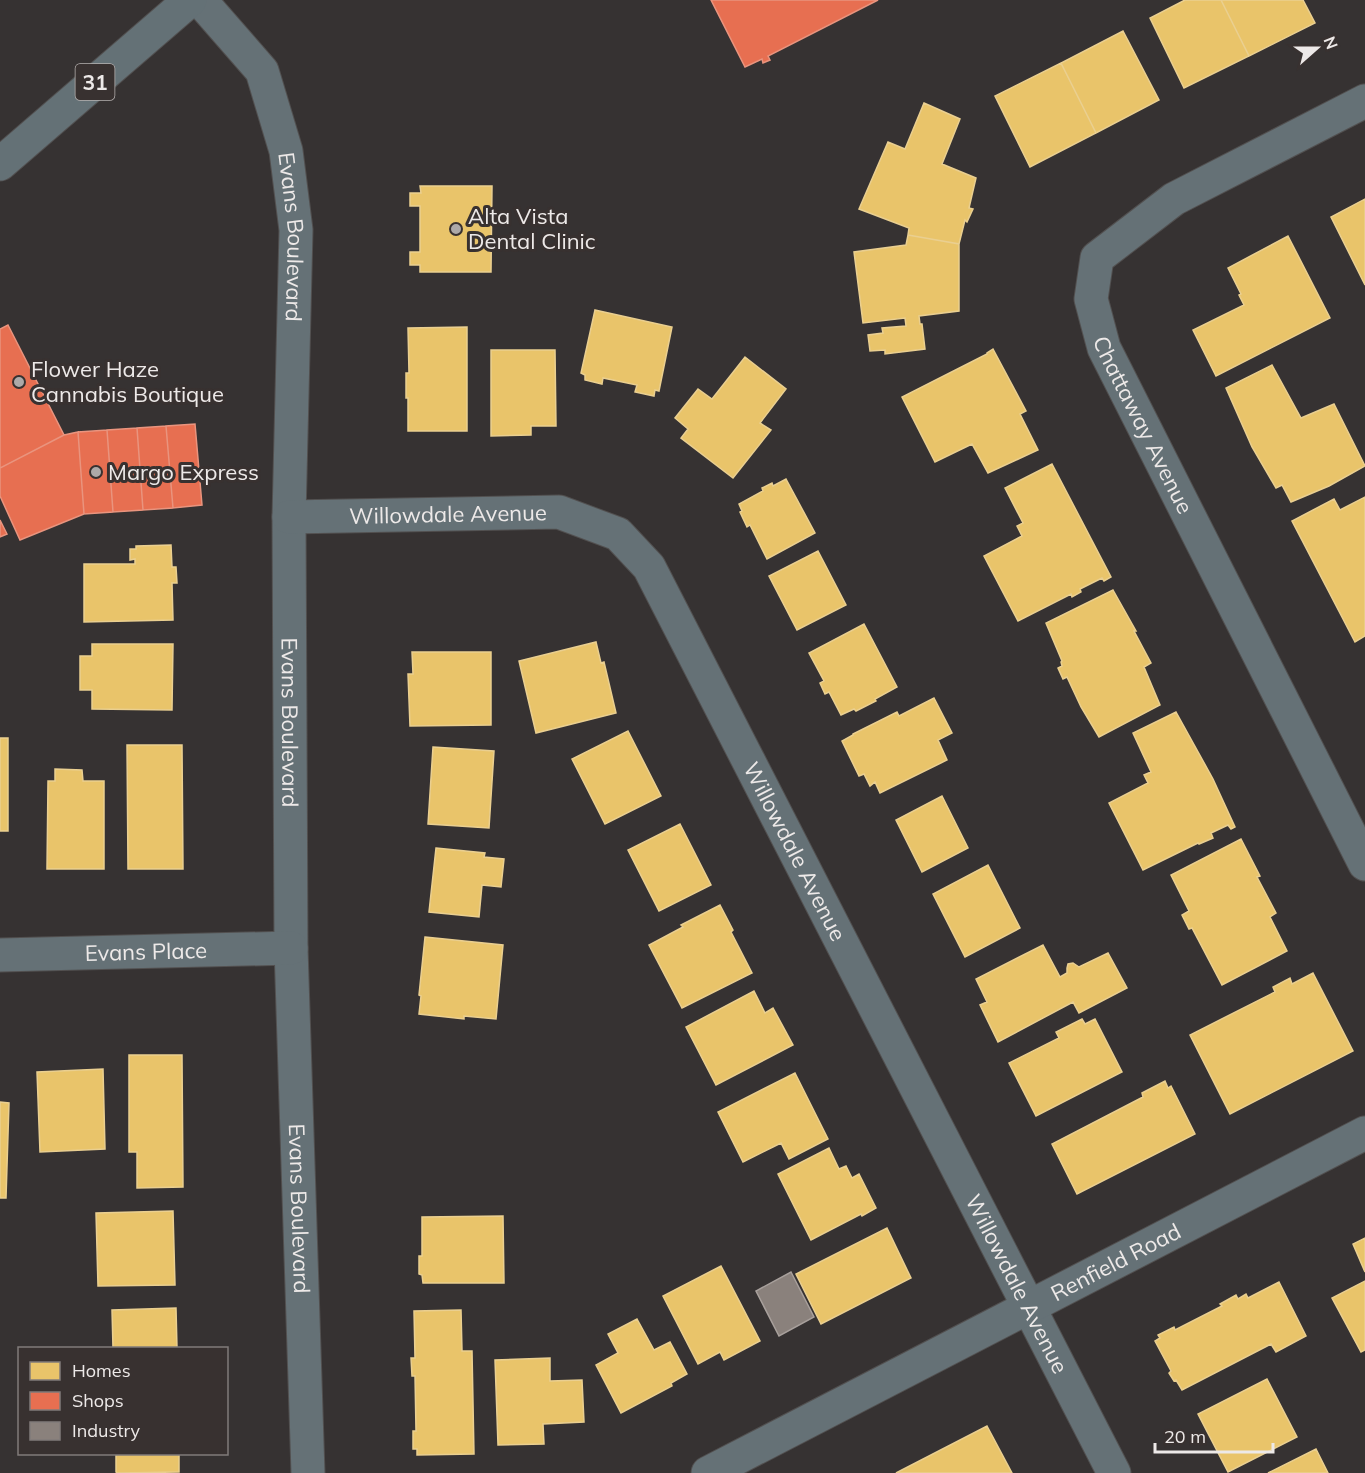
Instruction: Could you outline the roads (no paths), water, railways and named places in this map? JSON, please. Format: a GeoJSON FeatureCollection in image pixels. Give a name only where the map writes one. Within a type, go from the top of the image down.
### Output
{"type":"FeatureCollection","features":[{"type":"Feature","properties":{"kind":"main road","name":"31"},"geometry":{"type":"LineString","coordinates":[[2,159],[190,0]]}},
{"type":"Feature","properties":{"kind":"street","name":"Evans Boulevard"},"geometry":{"type":"LineString","coordinates":[[200,0],[262,71],[286,151],[296,230],[289,517],[291,948],[308,1473]]}},
{"type":"Feature","properties":{"kind":"street","name":"Chattaway Avenue"},"geometry":{"type":"LineString","coordinates":[[1365,101],[1174,199],[1097,258],[1091,299],[1104,348],[1365,864]]}},
{"type":"Feature","properties":{"kind":"street","name":"Willowdale Avenue"},"geometry":{"type":"LineString","coordinates":[[289,517],[559,512],[618,534],[649,567],[1114,1473]]}},
{"type":"Feature","properties":{"kind":"street","name":"Evans Place"},"geometry":{"type":"LineString","coordinates":[[0,955],[291,948]]}},
{"type":"Feature","properties":{"kind":"street","name":"Renfield Road"},"geometry":{"type":"LineString","coordinates":[[708,1473],[1365,1133]]}},
{"type":"Feature","properties":{"kind":"place","name":"Alta Vista Dental Clinic"},"geometry":{"type":"Point","coordinates":[456,229]}},
{"type":"Feature","properties":{"kind":"place","name":"Flower Haze Cannabis Boutique"},"geometry":{"type":"Point","coordinates":[19,382]}},
{"type":"Feature","properties":{"kind":"place","name":"Margo Express"},"geometry":{"type":"Point","coordinates":[96,472]}}]}
